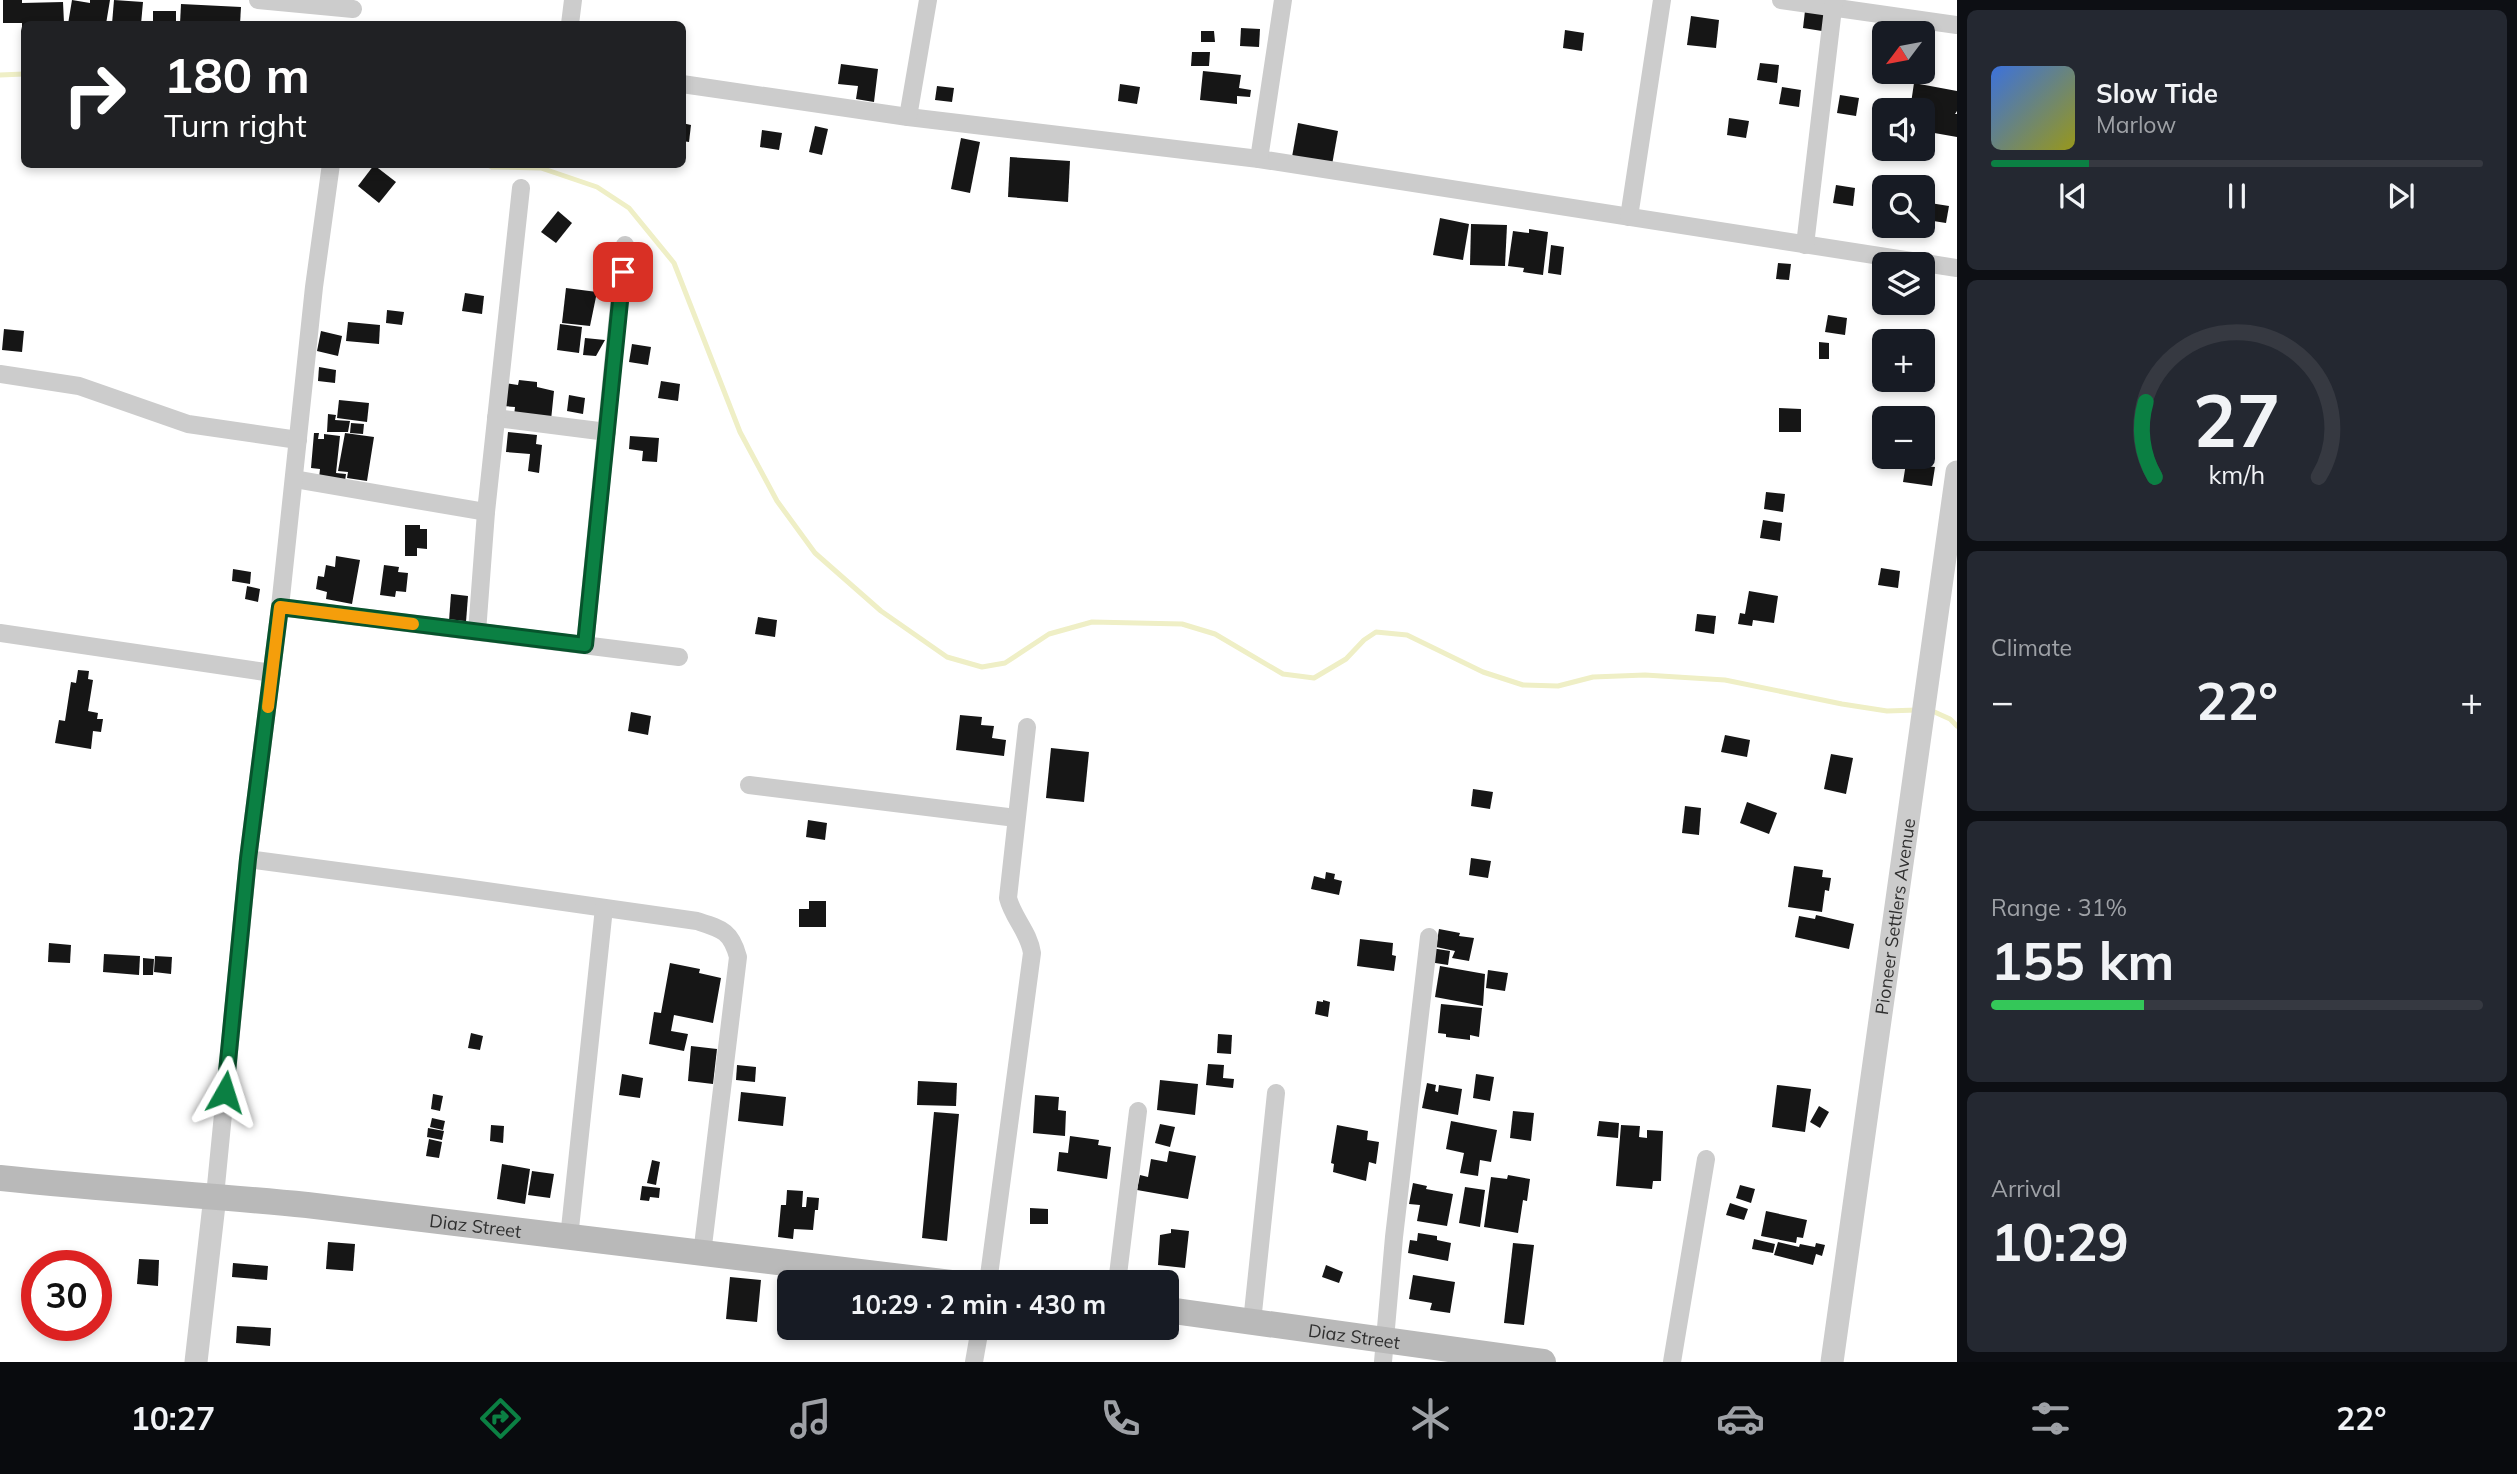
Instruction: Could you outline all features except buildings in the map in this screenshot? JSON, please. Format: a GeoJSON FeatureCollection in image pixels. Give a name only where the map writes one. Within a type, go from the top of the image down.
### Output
{"type":"FeatureCollection","features":[{"type":"Feature","properties":{"kind":"main road","name":"Diaz Street"},"geometry":{"type":"LineString","coordinates":[[0,1178],[122,1191],[215,1196],[839,1270]]}},
{"type":"Feature","properties":{"kind":"main road","name":"Diaz Street"},"geometry":{"type":"LineString","coordinates":[[1179,1312],[1252,1322],[1384,1352],[1543,1362]]}},
{"type":"Feature","properties":{"kind":"street"},"geometry":{"type":"LineString","coordinates":[[258,0],[352,11]]}},
{"type":"Feature","properties":{"kind":"street"},"geometry":{"type":"LineString","coordinates":[[570,21],[573,0]]}},
{"type":"Feature","properties":{"kind":"street"},"geometry":{"type":"LineString","coordinates":[[908,117],[928,0]]}},
{"type":"Feature","properties":{"kind":"street"},"geometry":{"type":"LineString","coordinates":[[1259,159],[1283,0]]}},
{"type":"Feature","properties":{"kind":"street"},"geometry":{"type":"LineString","coordinates":[[1629,217],[1662,0]]}},
{"type":"Feature","properties":{"kind":"street"},"geometry":{"type":"LineString","coordinates":[[1781,0],[1834,3],[1957,25]]}},
{"type":"Feature","properties":{"kind":"street"},"geometry":{"type":"LineString","coordinates":[[1805,245],[1834,3]]}},
{"type":"Feature","properties":{"kind":"street"},"geometry":{"type":"LineString","coordinates":[[686,85],[908,117],[1259,159],[1957,268]]}},
{"type":"Feature","properties":{"kind":"street"},"geometry":{"type":"LineString","coordinates":[[196,1362],[248,859],[280,607],[314,287],[330,168]]}},
{"type":"Feature","properties":{"kind":"street"},"geometry":{"type":"LineString","coordinates":[[477,632],[486,512],[521,188]]}},
{"type":"Feature","properties":{"kind":"street"},"geometry":{"type":"LineString","coordinates":[[585,645],[625,246]]}},
{"type":"Feature","properties":{"kind":"street"},"geometry":{"type":"LineString","coordinates":[[0,373],[79,386],[188,424],[298,440]]}},
{"type":"Feature","properties":{"kind":"street"},"geometry":{"type":"LineString","coordinates":[[496,418],[607,432]]}},
{"type":"Feature","properties":{"kind":"street","name":"Pioneer Settlers Avenue"},"geometry":{"type":"LineString","coordinates":[[1832,1362],[1920,728],[1952,535],[1957,472]]}},
{"type":"Feature","properties":{"kind":"street"},"geometry":{"type":"LineString","coordinates":[[294,480],[486,512]]}},
{"type":"Feature","properties":{"kind":"street"},"geometry":{"type":"LineString","coordinates":[[280,607],[680,657]]}},
{"type":"Feature","properties":{"kind":"street"},"geometry":{"type":"LineString","coordinates":[[0,633],[272,673]]}},
{"type":"Feature","properties":{"kind":"street"},"geometry":{"type":"LineString","coordinates":[[990,1270],[1032,953],[1030,942],[1011,909],[1008,898],[1027,727]]}},
{"type":"Feature","properties":{"kind":"street"},"geometry":{"type":"LineString","coordinates":[[749,785],[1016,818]]}},
{"type":"Feature","properties":{"kind":"street"},"geometry":{"type":"LineString","coordinates":[[248,859],[697,921],[721,928],[733,940],[738,957],[702,1254]]}},
{"type":"Feature","properties":{"kind":"street"},"geometry":{"type":"LineString","coordinates":[[569,1238],[604,908]]}},
{"type":"Feature","properties":{"kind":"street"},"geometry":{"type":"LineString","coordinates":[[1384,1352],[1394,1237],[1429,937]]}},
{"type":"Feature","properties":{"kind":"street"},"geometry":{"type":"LineString","coordinates":[[1252,1322],[1276,1093]]}},
{"type":"Feature","properties":{"kind":"street"},"geometry":{"type":"LineString","coordinates":[[1119,1270],[1138,1111]]}},
{"type":"Feature","properties":{"kind":"street"},"geometry":{"type":"LineString","coordinates":[[1672,1362],[1706,1159]]}},
{"type":"Feature","properties":{"kind":"street"},"geometry":{"type":"LineString","coordinates":[[974,1362],[978,1340]]}},
{"type":"Feature","properties":{"kind":"waterway"},"geometry":{"type":"LineString","coordinates":[[0,75],[21,74]]}},
{"type":"Feature","properties":{"kind":"waterway"},"geometry":{"type":"LineString","coordinates":[[541,168],[597,187],[629,208],[674,263],[740,432],[777,501],[815,553],[881,611],[947,657],[982,667],[1005,663],[1049,634],[1092,622],[1182,624],[1215,634],[1283,674],[1314,678],[1346,659],[1376,632],[1407,635],[1483,672],[1523,685],[1558,686],[1593,677],[1645,675],[1725,680],[1842,704],[1887,711],[1917,710]]}},
{"type":"Feature","properties":{"kind":"waterway"},"geometry":{"type":"LineString","coordinates":[[1930,710],[1950,719],[1957,726]]}},
{"type":"Feature","properties":{"kind":"slow traffic"},"geometry":{"type":"LineString","coordinates":[[268,707],[280,607],[413,624]]}},
{"type":"Feature","properties":{"kind":"route"},"geometry":{"type":"LineString","coordinates":[[225,1092],[248,859],[280,607],[585,645],[623,272]]}}]}
